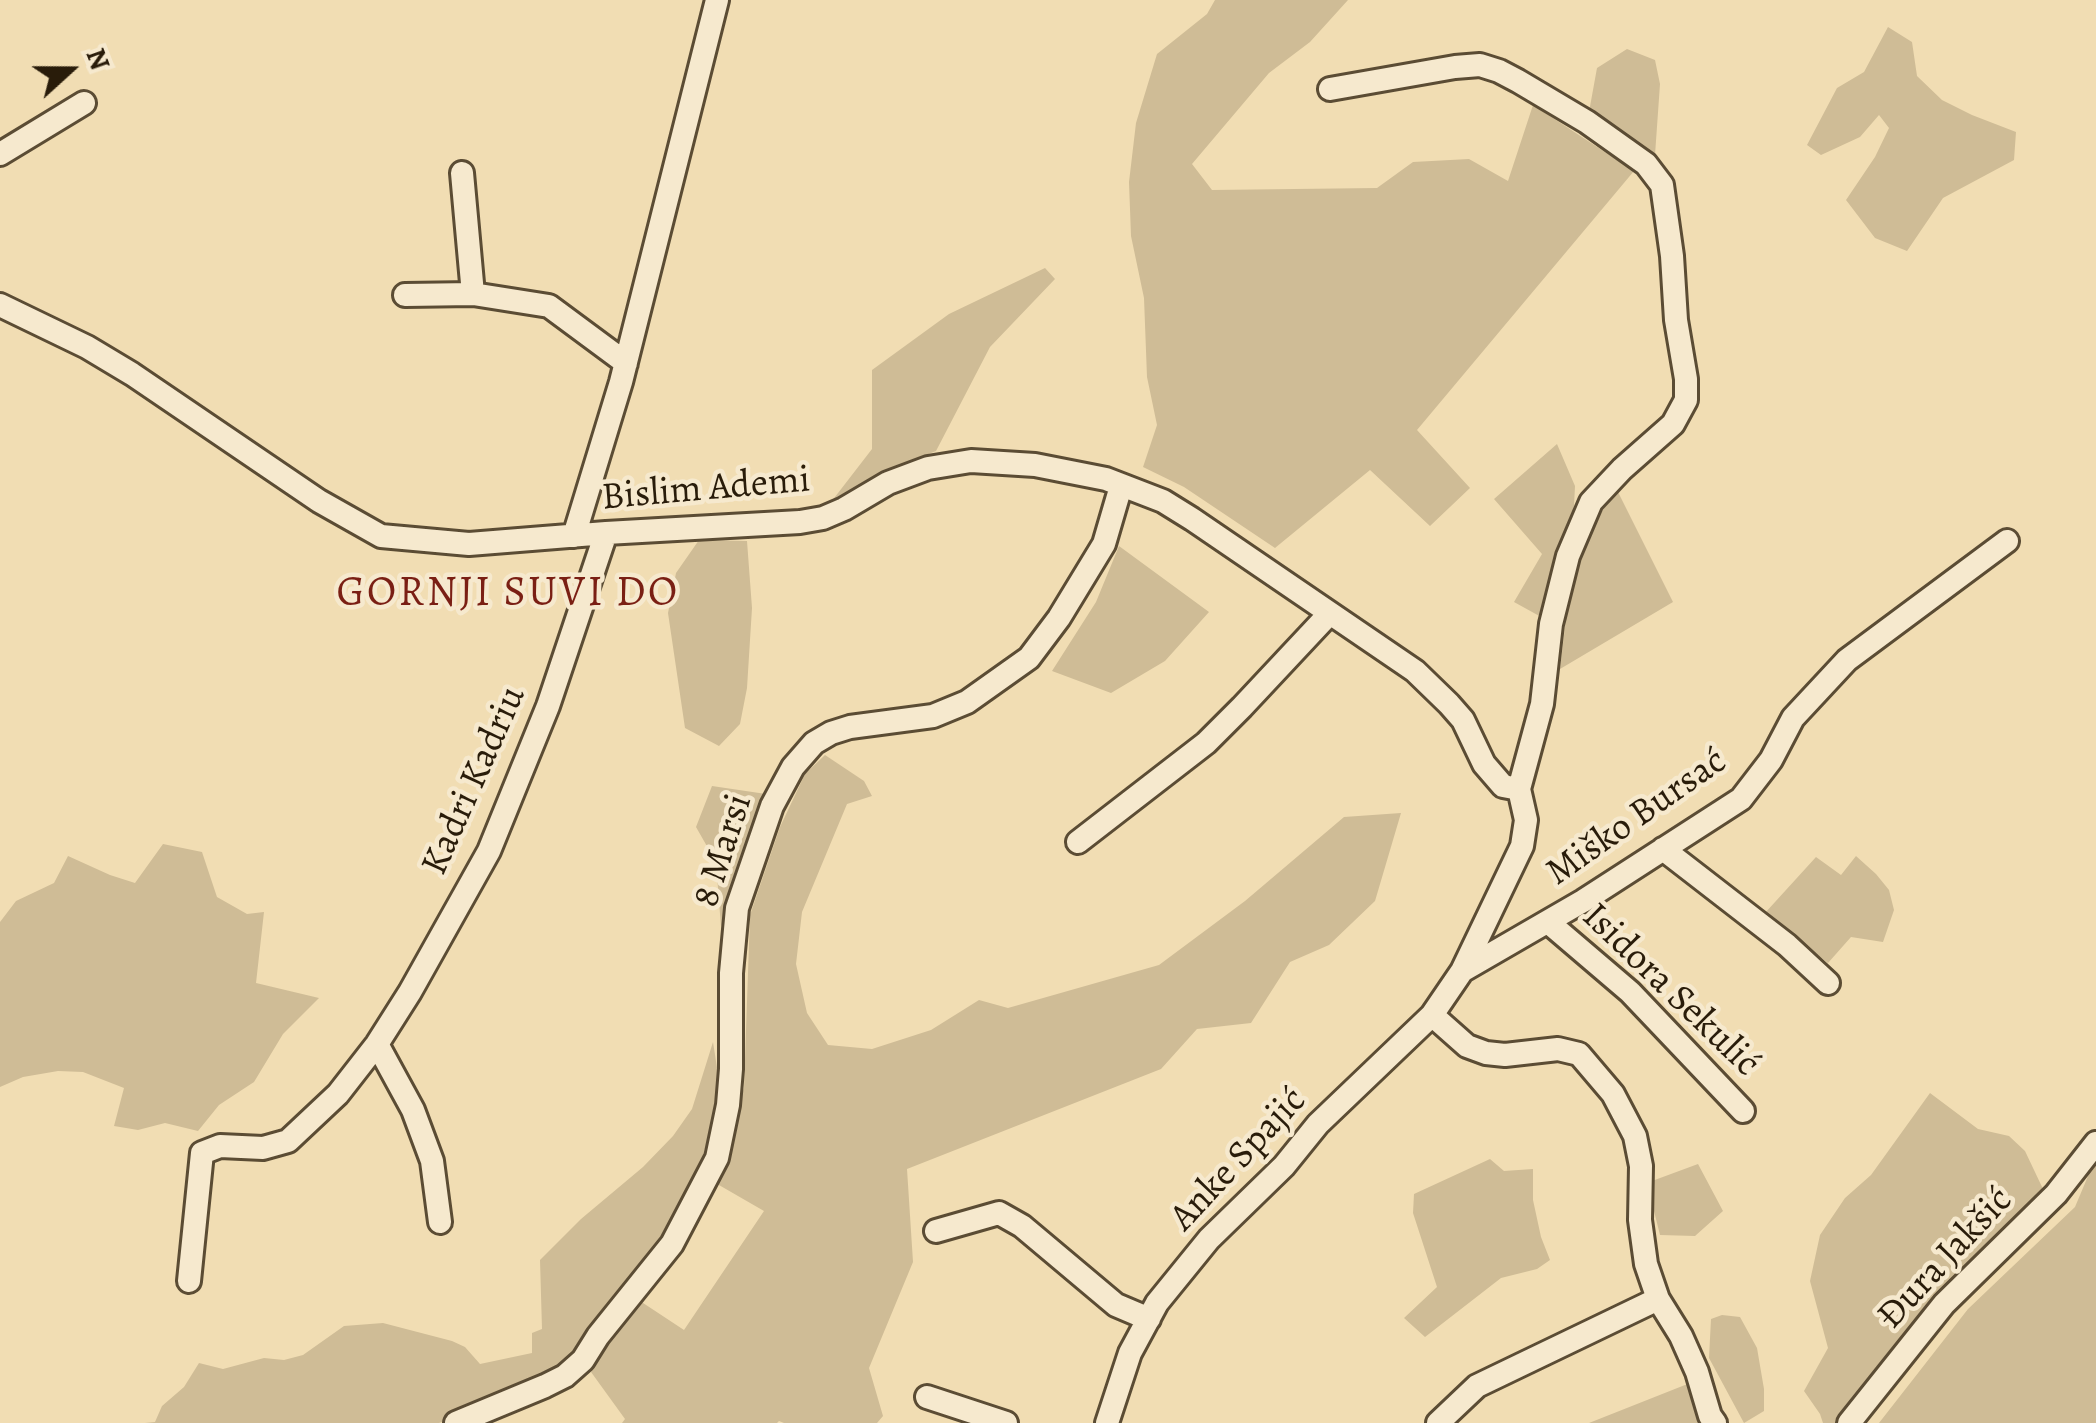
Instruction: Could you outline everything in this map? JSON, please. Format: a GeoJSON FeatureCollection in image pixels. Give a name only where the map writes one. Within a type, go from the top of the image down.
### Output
{"type":"FeatureCollection","features":[{"type":"Feature","properties":{"kind":"street"},"geometry":{"type":"LineString","coordinates":[[574,536],[626,363],[716,0]]}},
{"type":"Feature","properties":{"kind":"street"},"geometry":{"type":"LineString","coordinates":[[1330,89],[1480,65],[1508,76],[1587,122],[1646,164],[1662,185],[1686,400],[1673,424],[1591,502],[1568,556],[1551,624],[1542,704],[1519,789],[1526,820],[1522,846],[1462,971]]}},
{"type":"Feature","properties":{"kind":"street"},"geometry":{"type":"LineString","coordinates":[[0,154],[84,104]]}},
{"type":"Feature","properties":{"kind":"street"},"geometry":{"type":"LineString","coordinates":[[462,173],[473,294]]}},
{"type":"Feature","properties":{"kind":"street"},"geometry":{"type":"LineString","coordinates":[[405,295],[473,294],[550,306],[626,363]]}},
{"type":"Feature","properties":{"kind":"street","name":"Bislim Ademi"},"geometry":{"type":"LineString","coordinates":[[0,304],[132,374],[319,501],[381,536],[470,544],[800,522],[823,518],[888,483],[928,468],[971,461],[1074,471],[1121,486],[1163,500],[1414,671],[1463,720],[1484,764],[1503,786],[1519,789]]}},
{"type":"Feature","properties":{"kind":"street","name":"8 Marsi"},"geometry":{"type":"LineString","coordinates":[[456,1423],[545,1386],[565,1376],[583,1360],[672,1244],[717,1158],[732,1069],[731,973],[737,908],[772,806],[793,767],[814,743],[831,732],[932,716],[967,702],[1029,658],[1104,544],[1121,486]]}},
{"type":"Feature","properties":{"kind":"street","name":"Kadri Kadriu"},"geometry":{"type":"LineString","coordinates":[[188,1281],[202,1153],[220,1146],[263,1148],[288,1141],[338,1094],[378,1044],[489,851],[548,706],[606,532]]}},
{"type":"Feature","properties":{"kind":"street","name":"Miško Bursać"},"geometry":{"type":"LineString","coordinates":[[1462,971],[1548,922],[1741,799],[1771,760],[1793,718],[1847,660],[2007,541]]}},
{"type":"Feature","properties":{"kind":"street"},"geometry":{"type":"LineString","coordinates":[[1078,842],[1206,743],[1330,613]]}},
{"type":"Feature","properties":{"kind":"street"},"geometry":{"type":"LineString","coordinates":[[1663,849],[1786,945],[1828,983]]}},
{"type":"Feature","properties":{"kind":"street","name":"Isidora Sekulić"},"geometry":{"type":"LineString","coordinates":[[1548,922],[1630,992],[1743,1111]]}},
{"type":"Feature","properties":{"kind":"street","name":"Anke Spajić"},"geometry":{"type":"LineString","coordinates":[[1107,1423],[1130,1353],[1157,1304],[1209,1239],[1284,1166],[1318,1124],[1432,1015],[1462,971]]}},
{"type":"Feature","properties":{"kind":"street"},"geometry":{"type":"LineString","coordinates":[[1432,1015],[1466,1046],[1486,1052],[1558,1049],[1579,1054],[1613,1094],[1635,1136],[1641,1166],[1640,1220],[1646,1264],[1658,1300],[1681,1336],[1697,1372],[1715,1423]]}},
{"type":"Feature","properties":{"kind":"street"},"geometry":{"type":"LineString","coordinates":[[378,1044],[413,1110],[432,1161],[440,1222]]}},
{"type":"Feature","properties":{"kind":"street","name":"Ðura Jakšić"},"geometry":{"type":"LineString","coordinates":[[1849,1423],[1944,1304],[2056,1194],[2096,1144]]}},
{"type":"Feature","properties":{"kind":"street"},"geometry":{"type":"LineString","coordinates":[[936,1231],[999,1212],[1022,1226],[1116,1304],[1149,1318]]}},
{"type":"Feature","properties":{"kind":"street"},"geometry":{"type":"LineString","coordinates":[[1438,1423],[1478,1386],[1658,1300]]}},
{"type":"Feature","properties":{"kind":"street"},"geometry":{"type":"LineString","coordinates":[[927,1397],[1006,1423]]}},
{"type":"Feature","properties":{"kind":"shaded area"},"geometry":{"type":"Polygon","coordinates":[[[1215,0],[1348,0],[1310,42],[1269,73],[1192,164],[1212,190],[1377,188],[1413,162],[1469,159],[1508,181],[1533,105],[1634,171],[1417,430],[1470,488],[1430,526],[1370,470],[1275,548],[1184,487],[1143,467],[1157,425],[1147,377],[1144,298],[1131,236],[1129,182],[1136,123],[1157,54],[1207,14],[1215,0]]]}},
{"type":"Feature","properties":{"kind":"shaded area"},"geometry":{"type":"Polygon","coordinates":[[[1888,27],[1912,42],[1917,76],[1942,100],[2016,132],[2014,160],[1943,198],[1907,251],[1875,238],[1846,200],[1889,128],[1879,115],[1860,137],[1821,155],[1807,145],[1837,88],[1864,72],[1888,27]]]}},
{"type":"Feature","properties":{"kind":"shaded area"},"geometry":{"type":"Polygon","coordinates":[[[1627,49],[1655,60],[1660,84],[1655,155],[1589,112],[1597,68],[1627,49]]]}},
{"type":"Feature","properties":{"kind":"shaded area"},"geometry":{"type":"Polygon","coordinates":[[[1045,268],[1055,279],[990,347],[936,451],[888,470],[828,506],[872,449],[872,370],[949,314],[1045,268]]]}},
{"type":"Feature","properties":{"kind":"shaded area"},"geometry":{"type":"Polygon","coordinates":[[[1557,444],[1575,486],[1574,506],[1543,618],[1514,602],[1542,554],[1494,499],[1557,444]]]}},
{"type":"Feature","properties":{"kind":"shaded area"},"geometry":{"type":"Polygon","coordinates":[[[1617,490],[1673,602],[1560,669],[1570,585],[1588,531],[1617,490]]]}},
{"type":"Feature","properties":{"kind":"shaded area"},"geometry":{"type":"Polygon","coordinates":[[[699,540],[747,541],[752,608],[747,688],[740,724],[719,746],[685,728],[668,613],[676,573],[699,540]]]}},
{"type":"Feature","properties":{"kind":"shaded area"},"geometry":{"type":"Polygon","coordinates":[[[1119,546],[1209,612],[1165,661],[1111,693],[1052,671],[1096,602],[1119,546]]]}},
{"type":"Feature","properties":{"kind":"shaded area"},"geometry":{"type":"Polygon","coordinates":[[[825,755],[864,781],[872,796],[847,804],[802,912],[796,964],[807,1013],[828,1045],[872,1049],[931,1030],[979,1000],[1008,1008],[1159,965],[1245,901],[1344,817],[1401,813],[1375,901],[1329,945],[1290,962],[1251,1023],[1197,1029],[1161,1069],[907,1169],[913,1262],[869,1368],[883,1416],[877,1423],[622,1423],[625,1419],[591,1372],[637,1299],[684,1330],[764,1211],[712,1181],[744,1088],[750,915],[780,827],[805,774],[825,755]]]}},
{"type":"Feature","properties":{"kind":"shaded area"},"geometry":{"type":"Polygon","coordinates":[[[712,786],[766,794],[721,927],[716,862],[696,827],[712,786]]]}},
{"type":"Feature","properties":{"kind":"shaded area"},"geometry":{"type":"Polygon","coordinates":[[[163,844],[202,852],[217,897],[247,914],[264,912],[256,983],[319,998],[283,1034],[254,1082],[219,1105],[198,1131],[165,1123],[138,1130],[114,1126],[124,1088],[83,1072],[58,1071],[23,1077],[0,1087],[0,922],[16,901],[54,883],[68,856],[135,883],[163,844]]]}},
{"type":"Feature","properties":{"kind":"shaded area"},"geometry":{"type":"Polygon","coordinates":[[[1856,856],[1889,890],[1894,910],[1883,942],[1851,937],[1828,963],[1765,913],[1816,857],[1841,875],[1856,856]]]}},
{"type":"Feature","properties":{"kind":"shaded area"},"geometry":{"type":"Polygon","coordinates":[[[713,1042],[718,1074],[712,1122],[703,1156],[678,1212],[577,1355],[559,1373],[439,1423],[145,1423],[155,1422],[162,1406],[184,1387],[199,1363],[223,1369],[264,1358],[284,1360],[303,1355],[344,1326],[383,1323],[452,1341],[465,1347],[480,1364],[532,1353],[532,1333],[542,1329],[540,1260],[673,1136],[692,1109],[713,1042]]]}},
{"type":"Feature","properties":{"kind":"shaded area"},"geometry":{"type":"Polygon","coordinates":[[[1930,1093],[1978,1129],[2009,1136],[2025,1151],[2043,1189],[2025,1212],[1933,1295],[1838,1423],[1823,1423],[1804,1391],[1828,1348],[1810,1281],[1820,1235],[1845,1198],[1871,1175],[1930,1093]]]}},
{"type":"Feature","properties":{"kind":"shaded area"},"geometry":{"type":"Polygon","coordinates":[[[2096,1157],[2096,1423],[1879,1423],[1968,1309],[2075,1207],[2096,1157]]]}},
{"type":"Feature","properties":{"kind":"shaded area"},"geometry":{"type":"Polygon","coordinates":[[[1490,1159],[1504,1171],[1533,1169],[1533,1200],[1550,1260],[1537,1269],[1501,1278],[1425,1337],[1404,1318],[1437,1287],[1413,1213],[1414,1194],[1490,1159]]]}},
{"type":"Feature","properties":{"kind":"shaded area"},"geometry":{"type":"Polygon","coordinates":[[[1698,1164],[1723,1211],[1695,1236],[1660,1235],[1652,1181],[1698,1164]]]}},
{"type":"Feature","properties":{"kind":"shaded area"},"geometry":{"type":"Polygon","coordinates":[[[1722,1315],[1740,1317],[1757,1348],[1764,1411],[1744,1423],[1709,1358],[1711,1319],[1722,1315]]]}},
{"type":"Feature","properties":{"kind":"shaded area"},"geometry":{"type":"Polygon","coordinates":[[[1690,1383],[1704,1423],[1589,1423],[1690,1383]]]}},
{"type":"Feature","properties":{"kind":"district","name":"GORNJI SUVI DO"},"geometry":{"type":"Point","coordinates":[508,595]}}]}
